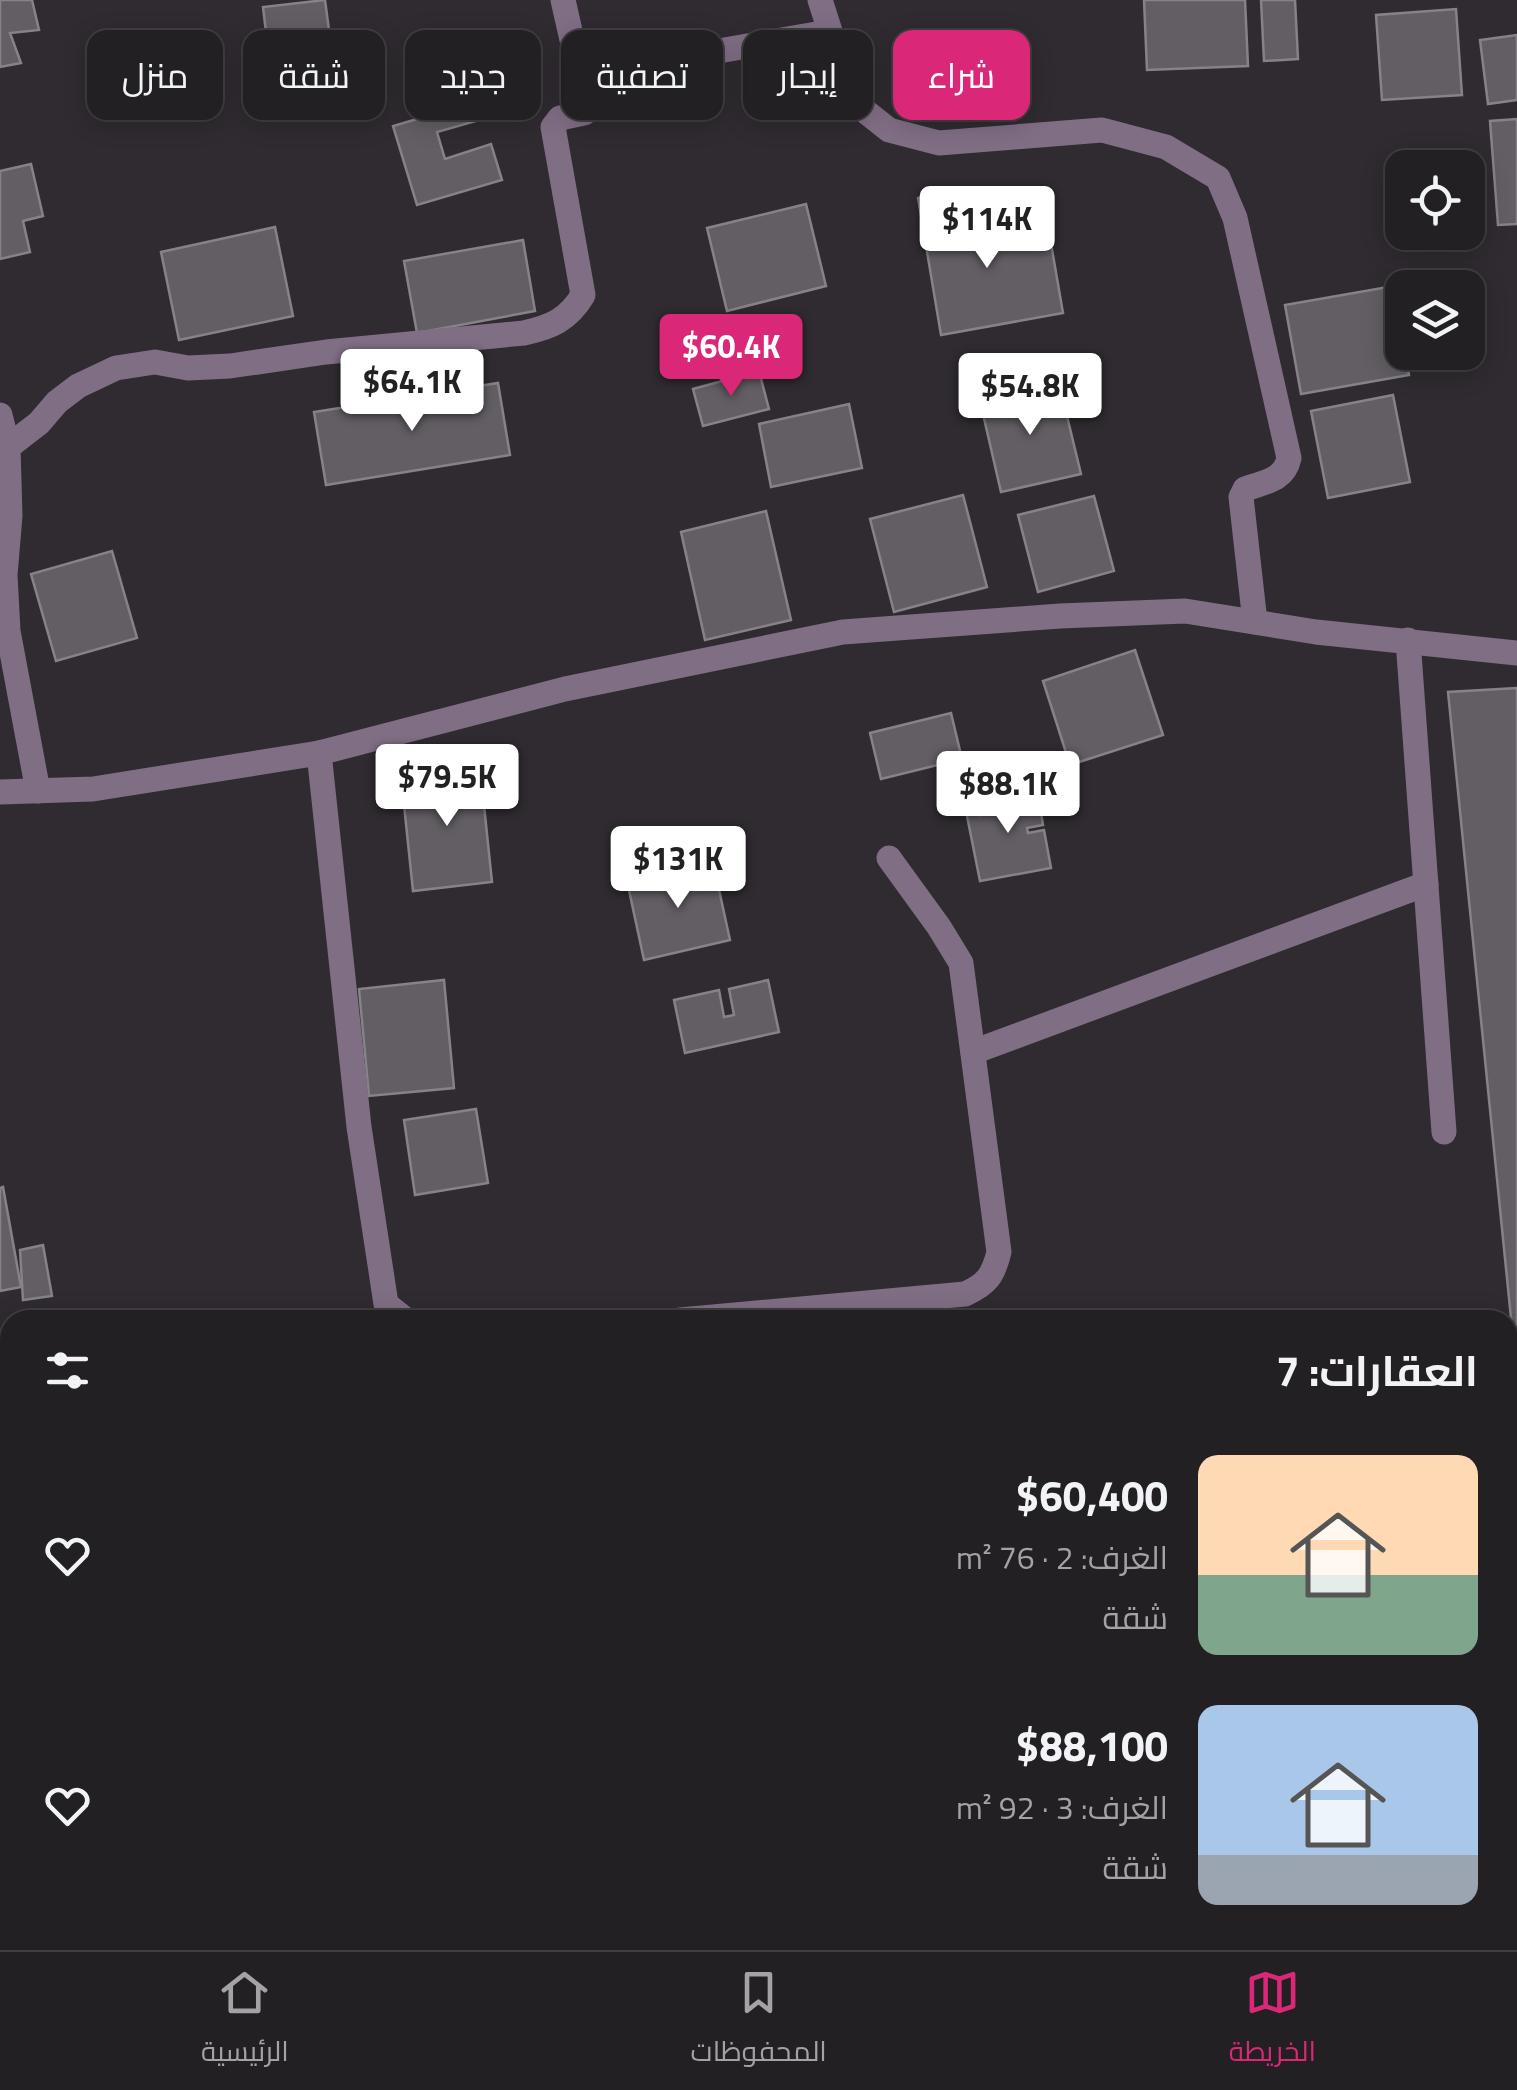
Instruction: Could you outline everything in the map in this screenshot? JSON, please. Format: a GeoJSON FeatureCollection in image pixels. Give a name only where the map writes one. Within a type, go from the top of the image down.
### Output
{"type":"FeatureCollection","features":[{"type":"Feature","properties":{"kind":"street"},"geometry":{"type":"LineString","coordinates":[[564,0],[570,30]]}},
{"type":"Feature","properties":{"kind":"street"},"geometry":{"type":"LineString","coordinates":[[820,0],[828,30]]}},
{"type":"Feature","properties":{"kind":"street"},"geometry":{"type":"LineString","coordinates":[[873,117],[889,130],[939,143],[1102,130],[1166,146],[1218,178],[1235,218],[1289,458],[1287,468],[1278,478],[1245,489],[1241,498],[1255,622]]}},
{"type":"Feature","properties":{"kind":"street"},"geometry":{"type":"LineString","coordinates":[[8,447],[78,386],[116,368],[155,362],[188,368],[230,366],[326,352],[524,333],[561,321],[573,312],[583,295],[552,127],[561,118]]}},
{"type":"Feature","properties":{"kind":"street"},"geometry":{"type":"LineString","coordinates":[[0,415],[8,447],[10,516],[4,575],[8,632],[38,791]]}},
{"type":"Feature","properties":{"kind":"street"},"geometry":{"type":"LineString","coordinates":[[0,792],[93,789],[319,753],[565,689],[843,632],[1060,616],[1185,612],[1517,653]]}},
{"type":"Feature","properties":{"kind":"street"},"geometry":{"type":"LineString","coordinates":[[1408,640],[1444,1132]]}},
{"type":"Feature","properties":{"kind":"street"},"geometry":{"type":"LineString","coordinates":[[319,753],[358,1127],[386,1304],[394,1310]]}},
{"type":"Feature","properties":{"kind":"street"},"geometry":{"type":"LineString","coordinates":[[790,1310],[965,1294],[984,1285],[993,1275],[999,1252],[960,964],[939,927],[889,858]]}},
{"type":"Feature","properties":{"kind":"street"},"geometry":{"type":"LineString","coordinates":[[973,1052],[1426,884]]}},
{"type":"Feature","properties":{"kind":"building"},"geometry":{"type":"Polygon","coordinates":[[[0,0],[32,0],[39,30],[10,33],[21,63],[0,67],[0,0]]]}},
{"type":"Feature","properties":{"kind":"building"},"geometry":{"type":"Polygon","coordinates":[[[325,0],[329,30],[266,30],[263,7],[325,0]]]}},
{"type":"Feature","properties":{"kind":"building"},"geometry":{"type":"Polygon","coordinates":[[[1144,0],[1245,0],[1248,66],[1147,70],[1144,0]]]}},
{"type":"Feature","properties":{"kind":"building"},"geometry":{"type":"Polygon","coordinates":[[[1261,0],[1295,0],[1298,59],[1264,61],[1261,0]]]}},
{"type":"Feature","properties":{"kind":"building"},"geometry":{"type":"Polygon","coordinates":[[[1456,9],[1462,95],[1382,100],[1376,15],[1456,9]]]}},
{"type":"Feature","properties":{"kind":"building"},"geometry":{"type":"Polygon","coordinates":[[[1517,35],[1517,100],[1488,104],[1480,40],[1517,35]]]}},
{"type":"Feature","properties":{"kind":"building"},"geometry":{"type":"Polygon","coordinates":[[[1517,119],[1517,224],[1498,225],[1490,121],[1517,119]]]}},
{"type":"Feature","properties":{"kind":"building"},"geometry":{"type":"Polygon","coordinates":[[[413,120],[476,120],[437,132],[445,159],[491,144],[502,180],[417,205],[393,126],[413,120]]]}},
{"type":"Feature","properties":{"kind":"building"},"geometry":{"type":"Polygon","coordinates":[[[31,164],[43,216],[23,221],[30,252],[0,259],[0,171],[31,164]]]}},
{"type":"Feature","properties":{"kind":"building"},"geometry":{"type":"Polygon","coordinates":[[[955,192],[964,241],[1048,226],[1063,313],[941,335],[918,198],[955,192]]]}},
{"type":"Feature","properties":{"kind":"building"},"geometry":{"type":"Polygon","coordinates":[[[806,204],[826,286],[727,311],[707,228],[806,204]]]}},
{"type":"Feature","properties":{"kind":"building"},"geometry":{"type":"Polygon","coordinates":[[[275,227],[293,316],[179,340],[161,252],[275,227]]]}},
{"type":"Feature","properties":{"kind":"building"},"geometry":{"type":"Polygon","coordinates":[[[523,240],[535,311],[417,333],[404,261],[523,240]]]}},
{"type":"Feature","properties":{"kind":"building"},"geometry":{"type":"Polygon","coordinates":[[[1385,288],[1385,370],[1408,370],[1409,375],[1301,394],[1285,305],[1385,288]]]}},
{"type":"Feature","properties":{"kind":"building"},"geometry":{"type":"Polygon","coordinates":[[[759,371],[769,409],[703,426],[693,389],[759,371]]]}},
{"type":"Feature","properties":{"kind":"building"},"geometry":{"type":"Polygon","coordinates":[[[498,383],[510,455],[326,485],[314,412],[498,383]]]}},
{"type":"Feature","properties":{"kind":"building"},"geometry":{"type":"Polygon","coordinates":[[[1059,383],[1081,474],[1001,492],[980,401],[1059,383]]]}},
{"type":"Feature","properties":{"kind":"building"},"geometry":{"type":"Polygon","coordinates":[[[1393,395],[1410,482],[1328,498],[1311,411],[1393,395]]]}},
{"type":"Feature","properties":{"kind":"building"},"geometry":{"type":"Polygon","coordinates":[[[849,404],[862,468],[771,487],[759,424],[849,404]]]}},
{"type":"Feature","properties":{"kind":"building"},"geometry":{"type":"Polygon","coordinates":[[[963,495],[987,587],[894,612],[870,519],[963,495]]]}},
{"type":"Feature","properties":{"kind":"building"},"geometry":{"type":"Polygon","coordinates":[[[1094,496],[1114,571],[1038,592],[1018,515],[1094,496]]]}},
{"type":"Feature","properties":{"kind":"building"},"geometry":{"type":"Polygon","coordinates":[[[766,511],[791,620],[705,640],[681,532],[766,511]]]}},
{"type":"Feature","properties":{"kind":"building"},"geometry":{"type":"Polygon","coordinates":[[[112,551],[137,638],[56,661],[31,574],[112,551]]]}},
{"type":"Feature","properties":{"kind":"building"},"geometry":{"type":"Polygon","coordinates":[[[1135,650],[1163,735],[1070,765],[1043,681],[1135,650]]]}},
{"type":"Feature","properties":{"kind":"building"},"geometry":{"type":"Polygon","coordinates":[[[1517,688],[1517,1310],[1510,1310],[1448,692],[1517,688]]]}},
{"type":"Feature","properties":{"kind":"building"},"geometry":{"type":"Polygon","coordinates":[[[951,713],[962,759],[881,779],[870,733],[951,713]]]}},
{"type":"Feature","properties":{"kind":"building"},"geometry":{"type":"Polygon","coordinates":[[[480,767],[492,882],[413,891],[401,776],[480,767]]]}},
{"type":"Feature","properties":{"kind":"building"},"geometry":{"type":"Polygon","coordinates":[[[1025,780],[1030,807],[1040,806],[1043,825],[1027,828],[1028,833],[1044,830],[1051,868],[980,881],[964,801],[977,799],[980,815],[1002,811],[1005,784],[1025,780]]]}},
{"type":"Feature","properties":{"kind":"building"},"geometry":{"type":"Polygon","coordinates":[[[713,862],[730,940],[644,960],[627,881],[713,862]]]}},
{"type":"Feature","properties":{"kind":"building"},"geometry":{"type":"Polygon","coordinates":[[[444,980],[454,1088],[369,1096],[359,989],[444,980]]]}},
{"type":"Feature","properties":{"kind":"building"},"geometry":{"type":"Polygon","coordinates":[[[768,980],[779,1032],[685,1053],[674,1000],[719,990],[724,1017],[734,1015],[729,989],[768,980]]]}},
{"type":"Feature","properties":{"kind":"building"},"geometry":{"type":"Polygon","coordinates":[[[476,1109],[488,1183],[415,1195],[404,1120],[476,1109]]]}},
{"type":"Feature","properties":{"kind":"building"},"geometry":{"type":"Polygon","coordinates":[[[3,1187],[21,1287],[0,1291],[0,1188],[3,1187]]]}},
{"type":"Feature","properties":{"kind":"building"},"geometry":{"type":"Polygon","coordinates":[[[43,1245],[52,1296],[23,1300],[20,1250],[43,1245]]]}}]}
